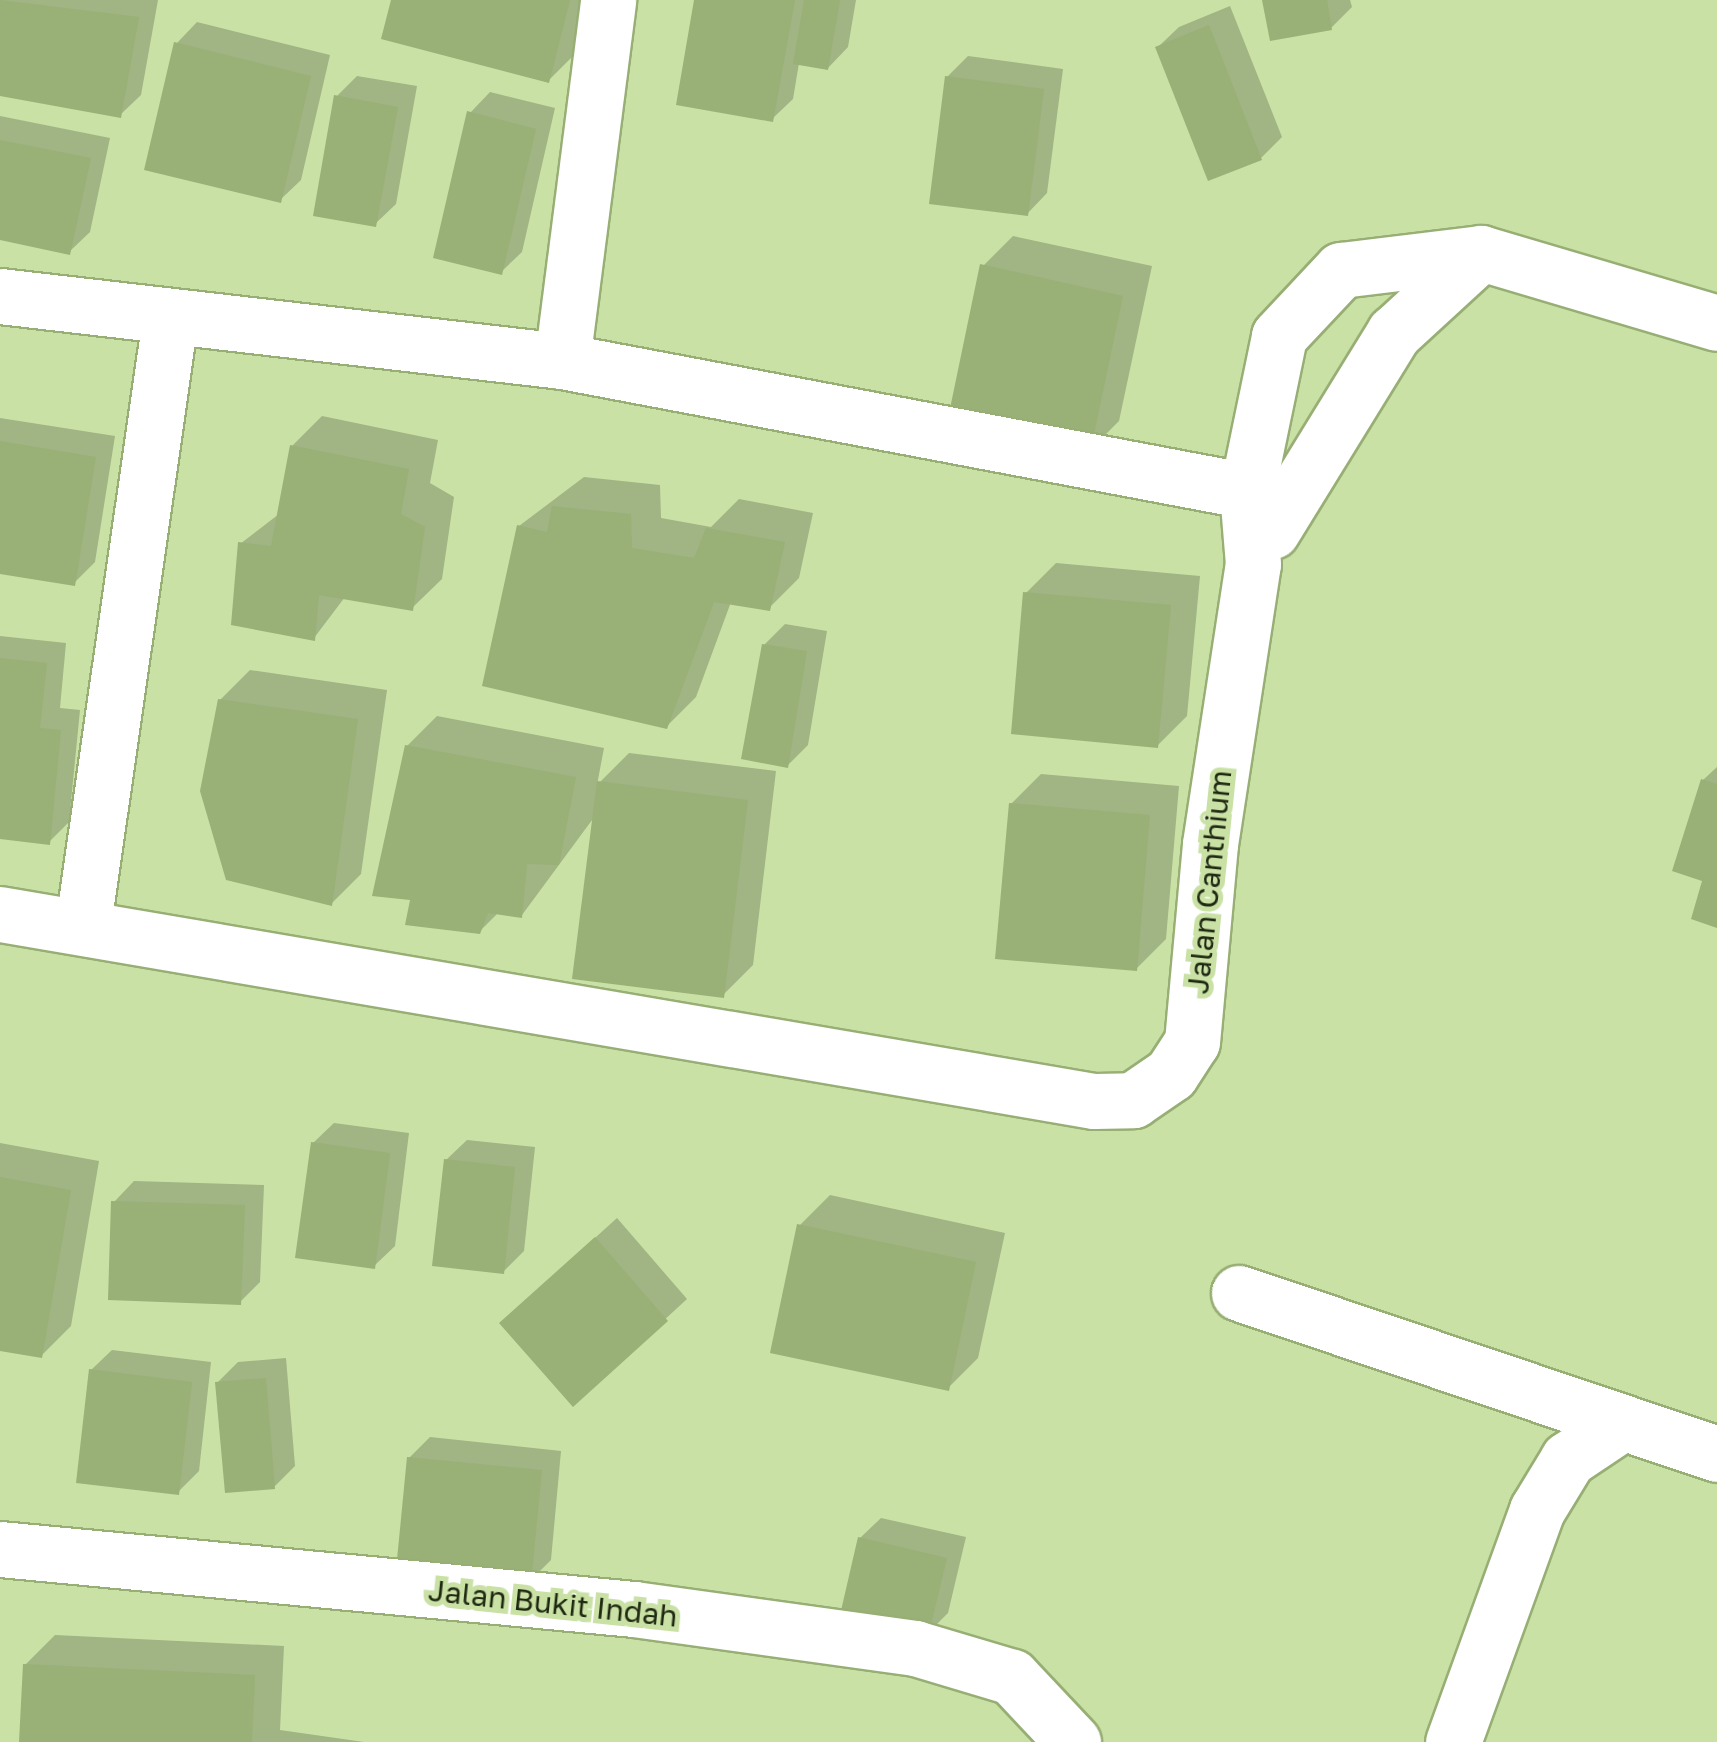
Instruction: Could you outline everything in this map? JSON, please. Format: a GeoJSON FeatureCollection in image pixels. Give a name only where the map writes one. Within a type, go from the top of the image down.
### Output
{"type":"FeatureCollection","features":[{"type":"Feature","properties":{"kind":"street"},"geometry":{"type":"LineString","coordinates":[[562,360],[608,0]]}},
{"type":"Feature","properties":{"kind":"street"},"geometry":{"type":"LineString","coordinates":[[0,296],[170,319],[562,360],[1269,495],[1394,333],[1482,253]]}},
{"type":"Feature","properties":{"kind":"street","name":"Jalan Canthium"},"geometry":{"type":"LineString","coordinates":[[0,914],[83,924],[1060,1092],[1134,1100],[1171,1074],[1192,1042],[1210,844],[1253,564],[1269,495],[1279,336],[1318,285],[1340,270],[1482,253],[1717,324]]}},
{"type":"Feature","properties":{"kind":"street"},"geometry":{"type":"LineString","coordinates":[[83,924],[170,319]]}},
{"type":"Feature","properties":{"kind":"street"},"geometry":{"type":"LineString","coordinates":[[1239,1293],[1717,1454]]}},
{"type":"Feature","properties":{"kind":"street"},"geometry":{"type":"LineString","coordinates":[[1453,1742],[1536,1510],[1568,1459],[1622,1422]]}},
{"type":"Feature","properties":{"kind":"street","name":"Jalan Bukit Indah"},"geometry":{"type":"LineString","coordinates":[[0,1549],[634,1609],[915,1648],[1012,1677],[1073,1742]]}},
{"type":"Feature","properties":{"kind":"building"},"geometry":{"type":"Polygon","coordinates":[[[0,0],[139,17],[121,118],[0,96],[0,0]]]}},
{"type":"Feature","properties":{"kind":"building"},"geometry":{"type":"Polygon","coordinates":[[[391,0],[570,0],[549,83],[381,39],[391,0]]]}},
{"type":"Feature","properties":{"kind":"building"},"geometry":{"type":"Polygon","coordinates":[[[694,0],[795,0],[773,122],[676,105],[694,0]]]}},
{"type":"Feature","properties":{"kind":"building"},"geometry":{"type":"Polygon","coordinates":[[[804,0],[840,0],[828,70],[793,64],[804,0]]]}},
{"type":"Feature","properties":{"kind":"building"},"geometry":{"type":"Polygon","coordinates":[[[1262,0],[1327,0],[1332,30],[1270,41],[1262,0]]]}},
{"type":"Feature","properties":{"kind":"building"},"geometry":{"type":"Polygon","coordinates":[[[1209,25],[1262,160],[1208,181],[1155,47],[1209,25]]]}},
{"type":"Feature","properties":{"kind":"building"},"geometry":{"type":"Polygon","coordinates":[[[174,42],[311,76],[281,203],[144,170],[174,42]]]}},
{"type":"Feature","properties":{"kind":"building"},"geometry":{"type":"Polygon","coordinates":[[[945,76],[1044,89],[1028,216],[929,204],[945,76]]]}},
{"type":"Feature","properties":{"kind":"building"},"geometry":{"type":"Polygon","coordinates":[[[334,95],[398,107],[376,227],[313,216],[334,95]]]}},
{"type":"Feature","properties":{"kind":"building"},"geometry":{"type":"Polygon","coordinates":[[[467,111],[536,129],[502,275],[433,258],[467,111]]]}},
{"type":"Feature","properties":{"kind":"building"},"geometry":{"type":"Polygon","coordinates":[[[0,140],[91,158],[70,255],[0,240],[0,140]]]}},
{"type":"Feature","properties":{"kind":"building"},"geometry":{"type":"Polygon","coordinates":[[[980,264],[1123,296],[1090,453],[947,423],[980,264]]]}},
{"type":"Feature","properties":{"kind":"building"},"geometry":{"type":"Polygon","coordinates":[[[0,441],[96,457],[75,586],[0,574],[0,441]]]}},
{"type":"Feature","properties":{"kind":"building"},"geometry":{"type":"Polygon","coordinates":[[[290,445],[409,469],[401,514],[425,527],[413,611],[319,595],[315,641],[231,625],[238,542],[271,546],[290,445]]]}},
{"type":"Feature","properties":{"kind":"building"},"geometry":{"type":"Polygon","coordinates":[[[552,506],[631,514],[632,548],[694,558],[706,528],[785,542],[770,611],[714,602],[667,729],[482,686],[517,525],[547,532],[552,506]]]}},
{"type":"Feature","properties":{"kind":"building"},"geometry":{"type":"Polygon","coordinates":[[[1023,592],[1171,605],[1158,748],[1011,734],[1023,592]]]}},
{"type":"Feature","properties":{"kind":"building"},"geometry":{"type":"Polygon","coordinates":[[[762,644],[807,651],[788,768],[741,759],[762,644]]]}},
{"type":"Feature","properties":{"kind":"building"},"geometry":{"type":"Polygon","coordinates":[[[0,658],[47,663],[40,728],[61,730],[50,845],[0,839],[0,658]]]}},
{"type":"Feature","properties":{"kind":"building"},"geometry":{"type":"Polygon","coordinates":[[[218,699],[358,719],[332,906],[226,880],[200,791],[218,699]]]}},
{"type":"Feature","properties":{"kind":"building"},"geometry":{"type":"Polygon","coordinates":[[[405,745],[576,777],[559,865],[527,864],[522,918],[488,913],[480,934],[405,925],[410,900],[372,896],[405,745]]]}},
{"type":"Feature","properties":{"kind":"building"},"geometry":{"type":"Polygon","coordinates":[[[1701,779],[1717,784],[1717,928],[1691,919],[1702,881],[1672,871],[1701,779]]]}},
{"type":"Feature","properties":{"kind":"building"},"geometry":{"type":"Polygon","coordinates":[[[597,781],[748,800],[724,998],[572,979],[597,781]]]}},
{"type":"Feature","properties":{"kind":"building"},"geometry":{"type":"Polygon","coordinates":[[[1009,803],[1150,815],[1137,971],[995,959],[1009,803]]]}},
{"type":"Feature","properties":{"kind":"building"},"geometry":{"type":"Polygon","coordinates":[[[311,1142],[390,1153],[375,1269],[295,1258],[311,1142]]]}},
{"type":"Feature","properties":{"kind":"building"},"geometry":{"type":"Polygon","coordinates":[[[444,1159],[515,1167],[504,1274],[432,1266],[444,1159]]]}},
{"type":"Feature","properties":{"kind":"building"},"geometry":{"type":"Polygon","coordinates":[[[0,1177],[71,1190],[42,1358],[0,1351],[0,1177]]]}},
{"type":"Feature","properties":{"kind":"building"},"geometry":{"type":"Polygon","coordinates":[[[111,1201],[245,1205],[241,1305],[108,1300],[111,1201]]]}},
{"type":"Feature","properties":{"kind":"building"},"geometry":{"type":"Polygon","coordinates":[[[797,1224],[976,1262],[949,1391],[770,1353],[797,1224]]]}},
{"type":"Feature","properties":{"kind":"building"},"geometry":{"type":"Polygon","coordinates":[[[595,1237],[668,1321],[573,1407],[499,1323],[595,1237]]]}},
{"type":"Feature","properties":{"kind":"building"},"geometry":{"type":"Polygon","coordinates":[[[89,1369],[192,1382],[179,1495],[76,1483],[89,1369]]]}},
{"type":"Feature","properties":{"kind":"building"},"geometry":{"type":"Polygon","coordinates":[[[266,1378],[275,1489],[225,1493],[215,1382],[266,1378]]]}},
{"type":"Feature","properties":{"kind":"building"},"geometry":{"type":"Polygon","coordinates":[[[407,1457],[542,1470],[531,1583],[396,1570],[407,1457]]]}},
{"type":"Feature","properties":{"kind":"building"},"geometry":{"type":"Polygon","coordinates":[[[858,1537],[947,1558],[928,1637],[840,1615],[858,1537]]]}},
{"type":"Feature","properties":{"kind":"building"},"geometry":{"type":"Polygon","coordinates":[[[23,1664],[255,1675],[252,1742],[19,1742],[23,1664]]]}}]}
